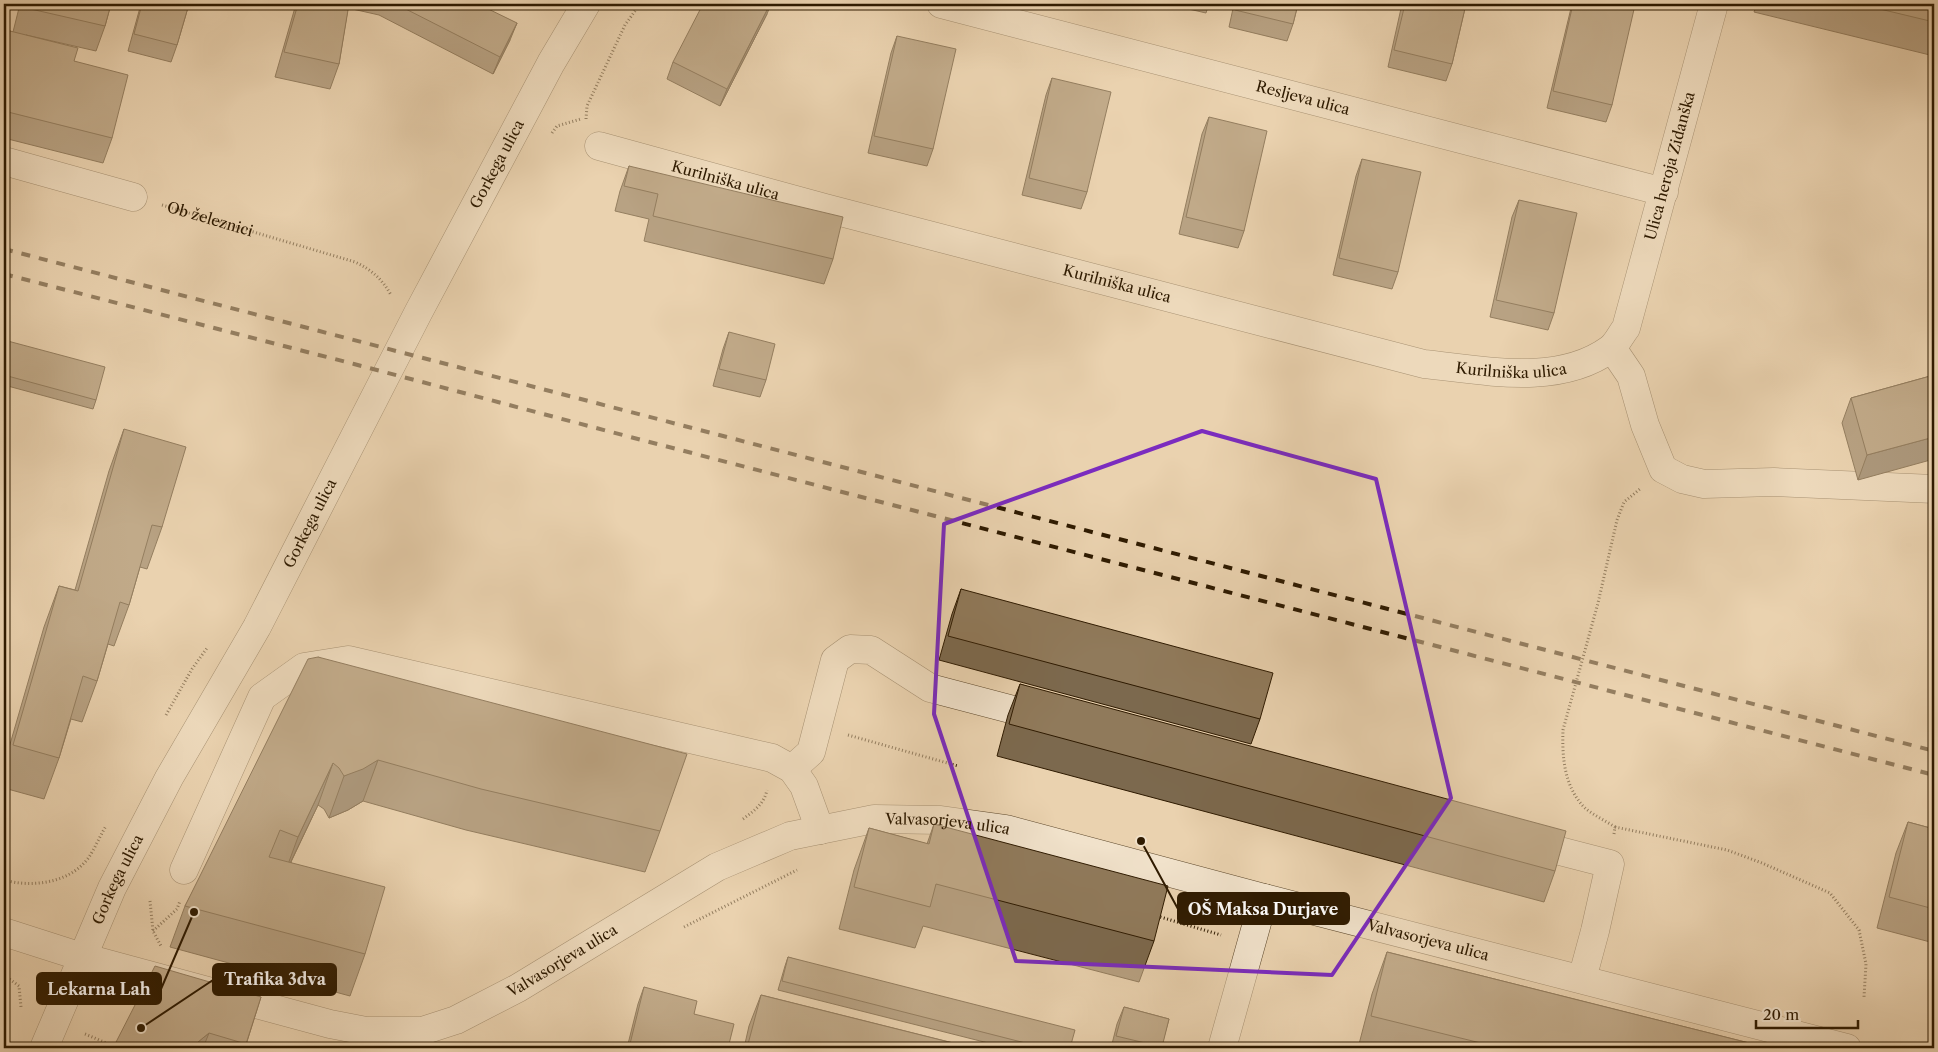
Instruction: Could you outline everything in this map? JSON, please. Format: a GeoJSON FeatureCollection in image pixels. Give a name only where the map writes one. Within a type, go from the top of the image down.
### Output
{"type":"FeatureCollection","features":[{"type":"Feature","properties":{"kind":"street","name":"Gorkega ulica"},"geometry":{"type":"LineString","coordinates":[[44,1048],[120,872],[168,778],[256,627],[421,306],[551,63],[586,4]]}},
{"type":"Feature","properties":{"kind":"street","name":"Resljeva ulica"},"geometry":{"type":"LineString","coordinates":[[941,4],[1664,192]]}},
{"type":"Feature","properties":{"kind":"street","name":"Ulica heroja Zidanška"},"geometry":{"type":"LineString","coordinates":[[1619,338],[1664,192],[1714,4]]}},
{"type":"Feature","properties":{"kind":"street","name":"Kurilniška ulica"},"geometry":{"type":"LineString","coordinates":[[599,146],[825,208],[1424,364],[1496,371],[1534,372],[1566,368],[1593,359],[1619,338]]}},
{"type":"Feature","properties":{"kind":"street"},"geometry":{"type":"LineString","coordinates":[[4,161],[134,197]]}},
{"type":"Feature","properties":{"kind":"street"},"geometry":{"type":"LineString","coordinates":[[1619,338],[1649,436],[1663,468],[1682,479],[1704,484],[1774,482],[1934,488]]}},
{"type":"Feature","properties":{"kind":"street"},"geometry":{"type":"LineString","coordinates":[[792,769],[811,752],[834,660],[850,649],[871,650],[930,688],[1074,726]]}},
{"type":"Feature","properties":{"kind":"street"},"geometry":{"type":"LineString","coordinates":[[184,870],[262,697],[304,667],[348,660],[772,758],[792,769],[804,786],[820,830]]}},
{"type":"Feature","properties":{"kind":"street","name":"Valvasorjeva ulica"},"geometry":{"type":"LineString","coordinates":[[4,932],[82,957],[330,1024],[366,1031],[422,1031],[456,1020],[518,988],[716,867],[790,836],[874,819],[941,820],[1006,829],[1264,898],[1847,1048]]}},
{"type":"Feature","properties":{"kind":"street"},"geometry":{"type":"LineString","coordinates":[[1497,835],[1610,864],[1582,980]]}},
{"type":"Feature","properties":{"kind":"street"},"geometry":{"type":"LineString","coordinates":[[1222,1048],[1264,898]]}},
{"type":"Feature","properties":{"kind":"street"},"geometry":{"type":"LineString","coordinates":[[366,1031],[428,1048]]}},
{"type":"Feature","properties":{"kind":"path"},"geometry":{"type":"LineString","coordinates":[[599,146],[589,128],[586,117],[587,106],[624,25],[640,4]]}},
{"type":"Feature","properties":{"kind":"path"},"geometry":{"type":"LineString","coordinates":[[557,126],[586,117]]}},
{"type":"Feature","properties":{"kind":"path","name":"Ob železnici"},"geometry":{"type":"LineString","coordinates":[[134,197],[355,262],[372,270],[384,282],[395,301]]}},
{"type":"Feature","properties":{"kind":"path"},"geometry":{"type":"LineString","coordinates":[[1663,468],[1624,502],[1620,509],[1581,672],[1563,730],[1563,759],[1569,785],[1585,808],[1616,827],[1727,850],[1762,863],[1830,894],[1859,930],[1866,964],[1864,997]]}},
{"type":"Feature","properties":{"kind":"path"},"geometry":{"type":"LineString","coordinates":[[841,733],[874,744],[958,766]]}},
{"type":"Feature","properties":{"kind":"path"},"geometry":{"type":"LineString","coordinates":[[742,820],[756,810],[765,799],[767,788]]}},
{"type":"Feature","properties":{"kind":"path"},"geometry":{"type":"LineString","coordinates":[[1610,864],[1616,827]]}},
{"type":"Feature","properties":{"kind":"path"},"geometry":{"type":"LineString","coordinates":[[682,928],[801,868]]}},
{"type":"Feature","properties":{"kind":"path"},"geometry":{"type":"LineString","coordinates":[[4,880],[17,884],[34,884],[68,875]]}},
{"type":"Feature","properties":{"kind":"path"},"geometry":{"type":"LineString","coordinates":[[150,901],[153,931],[177,909]]}},
{"type":"Feature","properties":{"kind":"path"},"geometry":{"type":"LineString","coordinates":[[1152,915],[1228,937]]}},
{"type":"Feature","properties":{"kind":"path"},"geometry":{"type":"LineString","coordinates":[[4,974],[20,986],[21,1007]]}},
{"type":"Feature","properties":{"kind":"path"},"geometry":{"type":"LineString","coordinates":[[79,1031],[111,1045],[110,1048]]}},
{"type":"Feature","properties":{"kind":"highlighted area"},"geometry":{"type":"Polygon","coordinates":[[[1202,431],[1376,479],[1451,798],[1332,975],[1016,961],[934,714],[944,524],[1202,431]]]}},
{"type":"Feature","properties":{"kind":"building"},"geometry":{"type":"Polygon","coordinates":[[[23,4],[111,4],[105,26],[22,7],[23,4]]]}},
{"type":"Feature","properties":{"kind":"building"},"geometry":{"type":"Polygon","coordinates":[[[142,4],[189,4],[177,45],[134,34],[142,4]]]}},
{"type":"Feature","properties":{"kind":"building"},"geometry":{"type":"Polygon","coordinates":[[[298,4],[349,4],[339,64],[284,52],[298,4]]]}},
{"type":"Feature","properties":{"kind":"building"},"geometry":{"type":"Polygon","coordinates":[[[396,4],[478,4],[517,23],[500,57],[396,4]]]}},
{"type":"Feature","properties":{"kind":"building"},"geometry":{"type":"Polygon","coordinates":[[[703,4],[770,4],[727,89],[673,62],[703,4]]]}},
{"type":"Feature","properties":{"kind":"building"},"geometry":{"type":"Polygon","coordinates":[[[1236,4],[1298,4],[1293,24],[1235,10],[1236,4]]]}},
{"type":"Feature","properties":{"kind":"building"},"geometry":{"type":"Polygon","coordinates":[[[1405,4],[1466,4],[1452,64],[1394,50],[1405,4]]]}},
{"type":"Feature","properties":{"kind":"building"},"geometry":{"type":"Polygon","coordinates":[[[1573,4],[1635,5],[1612,105],[1553,91],[1573,4]]]}},
{"type":"Feature","properties":{"kind":"building"},"geometry":{"type":"Polygon","coordinates":[[[1859,4],[1934,4],[1934,22],[1859,4]]]}},
{"type":"Feature","properties":{"kind":"building"},"geometry":{"type":"Polygon","coordinates":[[[10,31],[78,48],[74,61],[128,75],[112,138],[4,111],[4,57],[10,31]]]}},
{"type":"Feature","properties":{"kind":"building"},"geometry":{"type":"Polygon","coordinates":[[[897,36],[956,49],[933,149],[874,136],[897,36]]]}},
{"type":"Feature","properties":{"kind":"building"},"geometry":{"type":"Polygon","coordinates":[[[1052,78],[1111,92],[1087,192],[1029,178],[1052,78]]]}},
{"type":"Feature","properties":{"kind":"building"},"geometry":{"type":"Polygon","coordinates":[[[1209,117],[1267,131],[1244,231],[1186,217],[1209,117]]]}},
{"type":"Feature","properties":{"kind":"building"},"geometry":{"type":"Polygon","coordinates":[[[1362,159],[1421,172],[1398,272],[1339,258],[1362,159]]]}},
{"type":"Feature","properties":{"kind":"building"},"geometry":{"type":"Polygon","coordinates":[[[629,166],[843,217],[833,259],[653,216],[658,194],[624,186],[629,166]]]}},
{"type":"Feature","properties":{"kind":"building"},"geometry":{"type":"Polygon","coordinates":[[[1519,200],[1577,213],[1554,313],[1496,300],[1519,200]]]}},
{"type":"Feature","properties":{"kind":"building"},"geometry":{"type":"Polygon","coordinates":[[[729,332],[775,344],[766,380],[719,369],[729,332]]]}},
{"type":"Feature","properties":{"kind":"building"},"geometry":{"type":"Polygon","coordinates":[[[4,340],[105,367],[96,400],[4,375],[4,340]]]}},
{"type":"Feature","properties":{"kind":"building"},"geometry":{"type":"Polygon","coordinates":[[[1934,375],[1934,437],[1867,455],[1851,398],[1934,375]]]}},
{"type":"Feature","properties":{"kind":"building"},"geometry":{"type":"Polygon","coordinates":[[[124,429],[186,447],[162,527],[152,525],[129,605],[120,602],[97,681],[83,676],[59,758],[13,745],[59,586],[78,591],[124,429]]]}},
{"type":"Feature","properties":{"kind":"building"},"geometry":{"type":"Polygon","coordinates":[[[961,589],[1273,673],[1260,719],[948,636],[961,589]]]}},
{"type":"Feature","properties":{"kind":"building"},"geometry":{"type":"Polygon","coordinates":[[[318,657],[687,754],[660,831],[481,789],[378,760],[363,769],[344,776],[333,763],[298,837],[280,830],[269,857],[385,887],[365,954],[185,906],[308,659],[318,657]]]}},
{"type":"Feature","properties":{"kind":"building"},"geometry":{"type":"Polygon","coordinates":[[[1020,684],[1566,831],[1555,871],[1009,724],[1020,684]]]}},
{"type":"Feature","properties":{"kind":"building"},"geometry":{"type":"Polygon","coordinates":[[[1908,822],[1934,829],[1934,909],[1889,897],[1908,822]]]}},
{"type":"Feature","properties":{"kind":"building"},"geometry":{"type":"Polygon","coordinates":[[[934,824],[1168,886],[1154,941],[936,884],[930,907],[854,887],[869,828],[929,844],[934,824]]]}},
{"type":"Feature","properties":{"kind":"building"},"geometry":{"type":"Polygon","coordinates":[[[1387,952],[1769,1048],[1501,1048],[1371,1016],[1387,952]]]}},
{"type":"Feature","properties":{"kind":"building"},"geometry":{"type":"Polygon","coordinates":[[[4,955],[7,956],[4,967],[4,955]]]}},
{"type":"Feature","properties":{"kind":"building"},"geometry":{"type":"Polygon","coordinates":[[[788,957],[1075,1030],[1070,1048],[1045,1048],[782,981],[788,957]]]}},
{"type":"Feature","properties":{"kind":"building"},"geometry":{"type":"Polygon","coordinates":[[[155,966],[261,997],[246,1044],[209,1033],[198,1042],[195,1048],[113,1048],[155,966]]]}},
{"type":"Feature","properties":{"kind":"building"},"geometry":{"type":"Polygon","coordinates":[[[644,987],[697,1001],[694,1014],[734,1024],[728,1048],[629,1048],[644,987]]]}},
{"type":"Feature","properties":{"kind":"building"},"geometry":{"type":"Polygon","coordinates":[[[761,995],[973,1048],[747,1048],[761,995]]]}},
{"type":"Feature","properties":{"kind":"building"},"geometry":{"type":"Polygon","coordinates":[[[1124,1007],[1169,1019],[1162,1047],[1116,1036],[1124,1007]]]}},
{"type":"Feature","properties":{"kind":"railway"},"geometry":{"type":"LineString","coordinates":[[4,249],[1934,751]]}},
{"type":"Feature","properties":{"kind":"railway"},"geometry":{"type":"LineString","coordinates":[[4,274],[1934,775]]}},
{"type":"Feature","properties":{"kind":"place","name":"OŠ Maksa Durjave"},"geometry":{"type":"Point","coordinates":[1141,841]}},
{"type":"Feature","properties":{"kind":"place","name":"Lekarna Lah"},"geometry":{"type":"Point","coordinates":[194,912]}},
{"type":"Feature","properties":{"kind":"place","name":"Trafika 3dva"},"geometry":{"type":"Point","coordinates":[141,1028]}}]}
